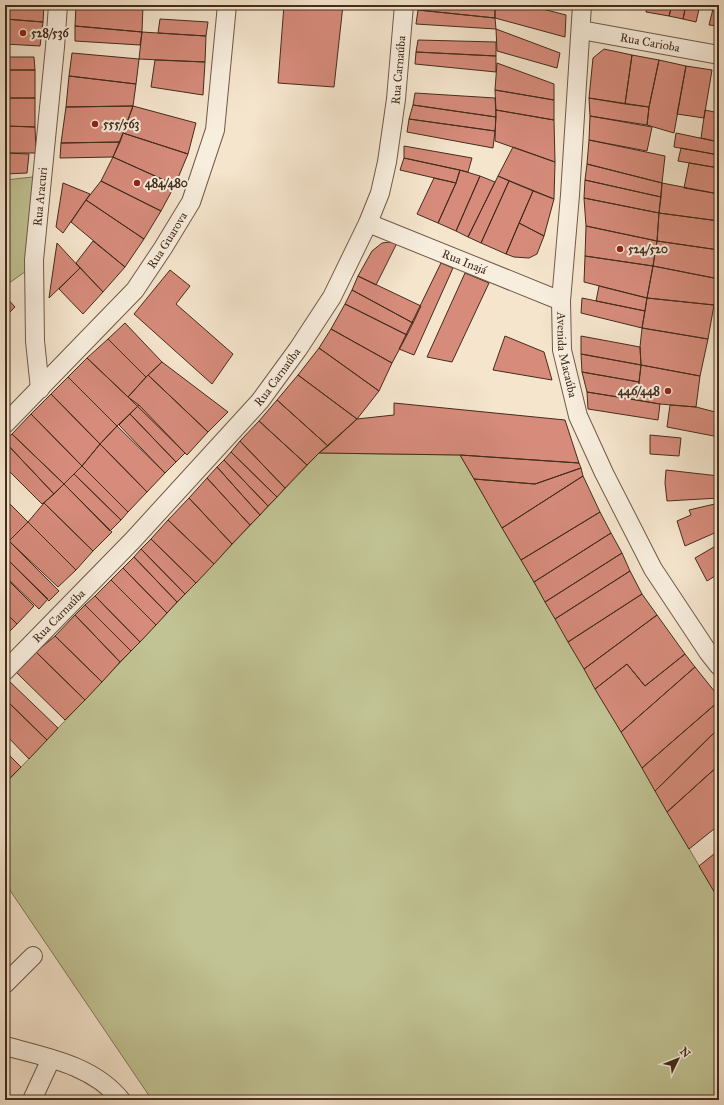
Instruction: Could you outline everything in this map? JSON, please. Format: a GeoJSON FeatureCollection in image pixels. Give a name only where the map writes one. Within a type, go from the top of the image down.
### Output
{"type":"FeatureCollection","features":[{"type":"Feature","properties":{"kind":"street","name":"Rua Aracuri"},"geometry":{"type":"LineString","coordinates":[[40,389],[35,341],[34,260],[58,5]]}},
{"type":"Feature","properties":{"kind":"street","name":"Rua Guarova"},"geometry":{"type":"LineString","coordinates":[[5,424],[135,290],[191,202],[215,130],[227,5]]}},
{"type":"Feature","properties":{"kind":"street","name":"Rua Carnaúba"},"geometry":{"type":"LineString","coordinates":[[5,671],[133,540],[260,401],[298,349],[332,297],[368,222],[380,193],[387,162],[396,99],[404,5]]}},
{"type":"Feature","properties":{"kind":"street","name":"Avenida Macaúba"},"geometry":{"type":"LineString","coordinates":[[582,5],[570,195],[560,301],[562,350],[578,416],[604,473],[653,569],[708,652],[719,666]]}},
{"type":"Feature","properties":{"kind":"street","name":"Rua Carioba"},"geometry":{"type":"LineString","coordinates":[[581,30],[719,55]]}},
{"type":"Feature","properties":{"kind":"street","name":"Rua Inajá"},"geometry":{"type":"LineString","coordinates":[[368,222],[560,301]]}},
{"type":"Feature","properties":{"kind":"street"},"geometry":{"type":"LineString","coordinates":[[5,984],[33,956]]}},
{"type":"Feature","properties":{"kind":"street"},"geometry":{"type":"LineString","coordinates":[[5,1046],[51,1059],[79,1069],[98,1079],[121,1100]]}},
{"type":"Feature","properties":{"kind":"street"},"geometry":{"type":"LineString","coordinates":[[32,1100],[51,1059]]}},
{"type":"Feature","properties":{"kind":"green space"},"geometry":{"type":"Polygon","coordinates":[[[42,176],[29,269],[5,286],[5,180],[42,176]]]}},
{"type":"Feature","properties":{"kind":"green space"},"geometry":{"type":"Polygon","coordinates":[[[319,453],[460,455],[719,900],[719,1100],[152,1100],[5,883],[5,784],[319,453]]]}},
{"type":"Feature","properties":{"kind":"building"},"geometry":{"type":"Polygon","coordinates":[[[5,5],[44,5],[43,22],[5,19],[5,5]]]}},
{"type":"Feature","properties":{"kind":"building"},"geometry":{"type":"Polygon","coordinates":[[[76,5],[143,5],[142,32],[75,26],[76,5]]]}},
{"type":"Feature","properties":{"kind":"building"},"geometry":{"type":"Polygon","coordinates":[[[143,5],[212,5],[212,9],[143,5]]]}},
{"type":"Feature","properties":{"kind":"building"},"geometry":{"type":"Polygon","coordinates":[[[284,5],[343,5],[334,87],[278,83],[284,5]]]}},
{"type":"Feature","properties":{"kind":"building"},"geometry":{"type":"Polygon","coordinates":[[[418,5],[495,5],[495,18],[418,10],[418,5]]]}},
{"type":"Feature","properties":{"kind":"building"},"geometry":{"type":"Polygon","coordinates":[[[495,5],[527,5],[566,15],[565,37],[495,18],[495,5]]]}},
{"type":"Feature","properties":{"kind":"building"},"geometry":{"type":"Polygon","coordinates":[[[647,5],[672,5],[669,16],[646,12],[647,5]]]}},
{"type":"Feature","properties":{"kind":"building"},"geometry":{"type":"Polygon","coordinates":[[[672,5],[686,5],[683,19],[669,16],[672,5]]]}},
{"type":"Feature","properties":{"kind":"building"},"geometry":{"type":"Polygon","coordinates":[[[686,5],[700,5],[696,22],[683,19],[686,5]]]}},
{"type":"Feature","properties":{"kind":"building"},"geometry":{"type":"Polygon","coordinates":[[[714,5],[719,5],[719,26],[709,25],[714,5]]]}},
{"type":"Feature","properties":{"kind":"building"},"geometry":{"type":"Polygon","coordinates":[[[418,10],[495,18],[496,29],[416,24],[418,10]]]}},
{"type":"Feature","properties":{"kind":"building","name":"528/536"},"geometry":{"type":"Polygon","coordinates":[[[5,19],[43,22],[40,46],[5,44],[5,19]]]}},
{"type":"Feature","properties":{"kind":"building"},"geometry":{"type":"Polygon","coordinates":[[[160,19],[208,22],[206,36],[158,33],[160,19]]]}},
{"type":"Feature","properties":{"kind":"building"},"geometry":{"type":"Polygon","coordinates":[[[75,26],[142,32],[140,45],[75,41],[75,26]]]}},
{"type":"Feature","properties":{"kind":"building"},"geometry":{"type":"Polygon","coordinates":[[[496,29],[560,53],[557,68],[497,51],[496,29]]]}},
{"type":"Feature","properties":{"kind":"building"},"geometry":{"type":"Polygon","coordinates":[[[142,32],[206,36],[205,62],[139,59],[142,32]]]}},
{"type":"Feature","properties":{"kind":"building"},"geometry":{"type":"Polygon","coordinates":[[[418,40],[496,42],[496,56],[416,52],[418,40]]]}},
{"type":"Feature","properties":{"kind":"building"},"geometry":{"type":"Polygon","coordinates":[[[604,49],[632,55],[625,104],[589,98],[593,58],[604,49]]]}},
{"type":"Feature","properties":{"kind":"building"},"geometry":{"type":"Polygon","coordinates":[[[416,52],[496,56],[496,72],[415,64],[416,52]]]}},
{"type":"Feature","properties":{"kind":"building"},"geometry":{"type":"Polygon","coordinates":[[[72,53],[139,59],[136,84],[69,76],[72,53]]]}},
{"type":"Feature","properties":{"kind":"building"},"geometry":{"type":"Polygon","coordinates":[[[632,55],[659,60],[649,107],[625,104],[632,55]]]}},
{"type":"Feature","properties":{"kind":"building"},"geometry":{"type":"Polygon","coordinates":[[[5,57],[34,57],[35,70],[5,70],[5,57]]]}},
{"type":"Feature","properties":{"kind":"building"},"geometry":{"type":"Polygon","coordinates":[[[155,60],[205,62],[203,95],[151,87],[155,60]]]}},
{"type":"Feature","properties":{"kind":"building"},"geometry":{"type":"Polygon","coordinates":[[[659,60],[686,66],[674,133],[647,125],[649,107],[659,60]]]}},
{"type":"Feature","properties":{"kind":"building"},"geometry":{"type":"Polygon","coordinates":[[[497,63],[554,84],[554,100],[495,90],[497,63]]]}},
{"type":"Feature","properties":{"kind":"building"},"geometry":{"type":"Polygon","coordinates":[[[686,66],[712,70],[704,118],[677,114],[686,66]]]}},
{"type":"Feature","properties":{"kind":"building"},"geometry":{"type":"Polygon","coordinates":[[[5,70],[35,70],[35,98],[5,98],[5,70]]]}},
{"type":"Feature","properties":{"kind":"building"},"geometry":{"type":"Polygon","coordinates":[[[69,76],[136,84],[133,106],[66,107],[69,76]]]}},
{"type":"Feature","properties":{"kind":"building"},"geometry":{"type":"Polygon","coordinates":[[[495,90],[554,100],[554,120],[496,110],[495,90]]]}},
{"type":"Feature","properties":{"kind":"building"},"geometry":{"type":"Polygon","coordinates":[[[415,93],[495,98],[496,117],[413,105],[415,93]]]}},
{"type":"Feature","properties":{"kind":"building"},"geometry":{"type":"Polygon","coordinates":[[[5,98],[35,98],[35,127],[5,126],[5,98]]]}},
{"type":"Feature","properties":{"kind":"building"},"geometry":{"type":"Polygon","coordinates":[[[589,98],[649,107],[647,125],[590,116],[589,98]]]}},
{"type":"Feature","properties":{"kind":"building"},"geometry":{"type":"Polygon","coordinates":[[[413,105],[496,117],[495,131],[409,119],[413,105]]]}},
{"type":"Feature","properties":{"kind":"building"},"geometry":{"type":"Polygon","coordinates":[[[133,106],[196,123],[188,154],[123,133],[133,106]]]}},
{"type":"Feature","properties":{"kind":"building","name":"555/563"},"geometry":{"type":"Polygon","coordinates":[[[133,106],[120,142],[61,143],[66,107],[133,106]]]}},
{"type":"Feature","properties":{"kind":"building"},"geometry":{"type":"Polygon","coordinates":[[[496,110],[554,120],[555,162],[495,141],[496,110]]]}},
{"type":"Feature","properties":{"kind":"building"},"geometry":{"type":"Polygon","coordinates":[[[705,110],[719,113],[719,142],[701,138],[705,110]]]}},
{"type":"Feature","properties":{"kind":"building"},"geometry":{"type":"Polygon","coordinates":[[[590,116],[652,127],[647,151],[589,140],[590,116]]]}},
{"type":"Feature","properties":{"kind":"building"},"geometry":{"type":"Polygon","coordinates":[[[409,119],[495,131],[493,148],[407,132],[409,119]]]}},
{"type":"Feature","properties":{"kind":"building"},"geometry":{"type":"Polygon","coordinates":[[[5,126],[35,127],[36,153],[5,153],[5,126]]]}},
{"type":"Feature","properties":{"kind":"building"},"geometry":{"type":"Polygon","coordinates":[[[123,133],[188,154],[175,185],[113,157],[123,133]]]}},
{"type":"Feature","properties":{"kind":"building"},"geometry":{"type":"Polygon","coordinates":[[[676,133],[719,142],[719,155],[674,147],[676,133]]]}},
{"type":"Feature","properties":{"kind":"building"},"geometry":{"type":"Polygon","coordinates":[[[589,140],[665,156],[662,183],[587,164],[589,140]]]}},
{"type":"Feature","properties":{"kind":"building"},"geometry":{"type":"Polygon","coordinates":[[[120,142],[113,157],[60,158],[61,143],[120,142]]]}},
{"type":"Feature","properties":{"kind":"building"},"geometry":{"type":"Polygon","coordinates":[[[404,146],[472,158],[468,172],[404,158],[404,146]]]}},
{"type":"Feature","properties":{"kind":"building"},"geometry":{"type":"Polygon","coordinates":[[[513,147],[555,162],[554,199],[498,176],[513,147]]]}},
{"type":"Feature","properties":{"kind":"building"},"geometry":{"type":"Polygon","coordinates":[[[681,148],[719,155],[719,168],[678,161],[681,148]]]}},
{"type":"Feature","properties":{"kind":"building"},"geometry":{"type":"Polygon","coordinates":[[[5,153],[29,154],[27,173],[5,174],[5,153]]]}},
{"type":"Feature","properties":{"kind":"building","name":"484/480"},"geometry":{"type":"Polygon","coordinates":[[[113,157],[175,185],[161,211],[101,181],[113,157]]]}},
{"type":"Feature","properties":{"kind":"building"},"geometry":{"type":"Polygon","coordinates":[[[404,158],[460,170],[456,183],[400,170],[404,158]]]}},
{"type":"Feature","properties":{"kind":"building"},"geometry":{"type":"Polygon","coordinates":[[[689,163],[719,168],[719,194],[684,188],[689,163]]]}},
{"type":"Feature","properties":{"kind":"building"},"geometry":{"type":"Polygon","coordinates":[[[587,164],[662,183],[661,197],[585,180],[587,164]]]}},
{"type":"Feature","properties":{"kind":"building"},"geometry":{"type":"Polygon","coordinates":[[[460,170],[480,176],[456,231],[438,223],[456,183],[460,170]]]}},
{"type":"Feature","properties":{"kind":"building"},"geometry":{"type":"Polygon","coordinates":[[[480,176],[495,182],[468,237],[456,231],[480,176]]]}},
{"type":"Feature","properties":{"kind":"building"},"geometry":{"type":"Polygon","coordinates":[[[498,176],[509,181],[481,243],[468,237],[498,176]]]}},
{"type":"Feature","properties":{"kind":"building"},"geometry":{"type":"Polygon","coordinates":[[[434,178],[456,183],[438,223],[417,214],[434,178]]]}},
{"type":"Feature","properties":{"kind":"building"},"geometry":{"type":"Polygon","coordinates":[[[585,180],[661,197],[659,213],[584,198],[585,180]]]}},
{"type":"Feature","properties":{"kind":"building"},"geometry":{"type":"Polygon","coordinates":[[[101,181],[161,211],[144,239],[86,200],[101,181]]]}},
{"type":"Feature","properties":{"kind":"building"},"geometry":{"type":"Polygon","coordinates":[[[509,181],[533,191],[506,254],[481,243],[509,181]]]}},
{"type":"Feature","properties":{"kind":"building"},"geometry":{"type":"Polygon","coordinates":[[[63,183],[90,194],[63,233],[56,227],[63,183]]]}},
{"type":"Feature","properties":{"kind":"building"},"geometry":{"type":"Polygon","coordinates":[[[662,183],[719,194],[719,221],[659,213],[662,183]]]}},
{"type":"Feature","properties":{"kind":"building"},"geometry":{"type":"Polygon","coordinates":[[[533,191],[554,199],[544,236],[519,223],[533,191]]]}},
{"type":"Feature","properties":{"kind":"building"},"geometry":{"type":"Polygon","coordinates":[[[584,198],[659,213],[657,241],[586,226],[584,198]]]}},
{"type":"Feature","properties":{"kind":"building"},"geometry":{"type":"Polygon","coordinates":[[[86,200],[144,239],[125,267],[71,222],[86,200]]]}},
{"type":"Feature","properties":{"kind":"building"},"geometry":{"type":"Polygon","coordinates":[[[659,213],[719,221],[719,250],[657,241],[659,213]]]}},
{"type":"Feature","properties":{"kind":"building"},"geometry":{"type":"Polygon","coordinates":[[[519,223],[544,236],[537,254],[529,258],[514,257],[506,254],[519,223]]]}},
{"type":"Feature","properties":{"kind":"building","name":"524/520"},"geometry":{"type":"Polygon","coordinates":[[[586,226],[657,241],[653,266],[585,256],[586,226]]]}},
{"type":"Feature","properties":{"kind":"building"},"geometry":{"type":"Polygon","coordinates":[[[93,241],[125,267],[103,292],[76,263],[93,241]]]}},
{"type":"Feature","properties":{"kind":"building"},"geometry":{"type":"Polygon","coordinates":[[[398,241],[376,285],[358,276],[372,251],[382,243],[398,241]]]}},
{"type":"Feature","properties":{"kind":"building"},"geometry":{"type":"Polygon","coordinates":[[[657,241],[719,250],[719,279],[653,266],[657,241]]]}},
{"type":"Feature","properties":{"kind":"building"},"geometry":{"type":"Polygon","coordinates":[[[57,243],[80,268],[49,298],[57,243]]]}},
{"type":"Feature","properties":{"kind":"building"},"geometry":{"type":"Polygon","coordinates":[[[585,256],[653,266],[647,298],[584,282],[585,256]]]}},
{"type":"Feature","properties":{"kind":"building"},"geometry":{"type":"Polygon","coordinates":[[[441,263],[453,268],[414,355],[399,349],[441,263]]]}},
{"type":"Feature","properties":{"kind":"building"},"geometry":{"type":"Polygon","coordinates":[[[653,266],[719,279],[714,305],[647,298],[653,266]]]}},
{"type":"Feature","properties":{"kind":"building"},"geometry":{"type":"Polygon","coordinates":[[[80,268],[103,292],[83,314],[59,289],[80,268]]]}},
{"type":"Feature","properties":{"kind":"building"},"geometry":{"type":"Polygon","coordinates":[[[170,270],[190,286],[176,304],[233,354],[212,384],[134,314],[170,270]]]}},
{"type":"Feature","properties":{"kind":"building"},"geometry":{"type":"Polygon","coordinates":[[[465,273],[489,283],[452,362],[427,357],[465,273]]]}},
{"type":"Feature","properties":{"kind":"building"},"geometry":{"type":"Polygon","coordinates":[[[358,276],[421,306],[413,323],[352,290],[358,276]]]}},
{"type":"Feature","properties":{"kind":"building"},"geometry":{"type":"Polygon","coordinates":[[[599,286],[647,298],[645,311],[596,301],[599,286]]]}},
{"type":"Feature","properties":{"kind":"building"},"geometry":{"type":"Polygon","coordinates":[[[352,290],[413,323],[407,335],[345,304],[352,290]]]}},
{"type":"Feature","properties":{"kind":"building"},"geometry":{"type":"Polygon","coordinates":[[[5,296],[15,307],[5,317],[5,296]]]}},
{"type":"Feature","properties":{"kind":"building"},"geometry":{"type":"Polygon","coordinates":[[[582,298],[645,311],[642,328],[581,313],[582,298]]]}},
{"type":"Feature","properties":{"kind":"building"},"geometry":{"type":"Polygon","coordinates":[[[647,298],[714,305],[708,339],[642,328],[647,298]]]}},
{"type":"Feature","properties":{"kind":"building"},"geometry":{"type":"Polygon","coordinates":[[[345,304],[407,335],[392,363],[331,329],[345,304]]]}},
{"type":"Feature","properties":{"kind":"building"},"geometry":{"type":"Polygon","coordinates":[[[125,323],[162,362],[146,377],[108,339],[125,323]]]}},
{"type":"Feature","properties":{"kind":"building"},"geometry":{"type":"Polygon","coordinates":[[[642,328],[708,339],[700,376],[641,365],[640,347],[642,328]]]}},
{"type":"Feature","properties":{"kind":"building"},"geometry":{"type":"Polygon","coordinates":[[[331,329],[392,363],[379,391],[319,348],[331,329]]]}},
{"type":"Feature","properties":{"kind":"building"},"geometry":{"type":"Polygon","coordinates":[[[505,336],[544,352],[552,380],[493,370],[505,336]]]}},
{"type":"Feature","properties":{"kind":"building"},"geometry":{"type":"Polygon","coordinates":[[[581,336],[640,347],[641,365],[581,354],[581,336]]]}},
{"type":"Feature","properties":{"kind":"building"},"geometry":{"type":"Polygon","coordinates":[[[108,339],[146,377],[128,397],[87,358],[108,339]]]}},
{"type":"Feature","properties":{"kind":"building"},"geometry":{"type":"Polygon","coordinates":[[[319,348],[379,391],[357,419],[298,375],[319,348]]]}},
{"type":"Feature","properties":{"kind":"building"},"geometry":{"type":"Polygon","coordinates":[[[581,354],[641,365],[639,382],[582,372],[581,354]]]}},
{"type":"Feature","properties":{"kind":"building"},"geometry":{"type":"Polygon","coordinates":[[[87,358],[128,397],[139,405],[117,426],[68,377],[87,358]]]}},
{"type":"Feature","properties":{"kind":"building"},"geometry":{"type":"Polygon","coordinates":[[[162,362],[228,412],[208,432],[148,375],[162,362]]]}},
{"type":"Feature","properties":{"kind":"building","name":"446/448"},"geometry":{"type":"Polygon","coordinates":[[[641,365],[700,376],[696,407],[660,404],[637,400],[641,365]]]}},
{"type":"Feature","properties":{"kind":"building"},"geometry":{"type":"Polygon","coordinates":[[[582,372],[639,382],[637,400],[587,392],[582,372]]]}},
{"type":"Feature","properties":{"kind":"building"},"geometry":{"type":"Polygon","coordinates":[[[148,375],[208,432],[187,455],[128,397],[148,375]]]}},
{"type":"Feature","properties":{"kind":"building"},"geometry":{"type":"Polygon","coordinates":[[[298,375],[357,419],[328,446],[277,400],[298,375]]]}},
{"type":"Feature","properties":{"kind":"building"},"geometry":{"type":"Polygon","coordinates":[[[68,377],[117,426],[100,444],[51,394],[68,377]]]}},
{"type":"Feature","properties":{"kind":"building"},"geometry":{"type":"Polygon","coordinates":[[[587,392],[660,404],[658,420],[588,409],[587,392]]]}},
{"type":"Feature","properties":{"kind":"building"},"geometry":{"type":"Polygon","coordinates":[[[51,394],[100,444],[82,466],[31,414],[51,394]]]}},
{"type":"Feature","properties":{"kind":"building"},"geometry":{"type":"Polygon","coordinates":[[[277,400],[328,446],[307,465],[259,421],[277,400]]]}},
{"type":"Feature","properties":{"kind":"building"},"geometry":{"type":"Polygon","coordinates":[[[394,403],[565,420],[579,463],[460,455],[319,453],[357,419],[394,415],[394,403]]]}},
{"type":"Feature","properties":{"kind":"building"},"geometry":{"type":"Polygon","coordinates":[[[139,405],[185,453],[176,462],[130,414],[139,405]]]}},
{"type":"Feature","properties":{"kind":"building"},"geometry":{"type":"Polygon","coordinates":[[[670,405],[696,407],[719,413],[719,437],[667,427],[670,405]]]}},
{"type":"Feature","properties":{"kind":"building"},"geometry":{"type":"Polygon","coordinates":[[[31,414],[82,466],[64,484],[12,434],[31,414]]]}},
{"type":"Feature","properties":{"kind":"building"},"geometry":{"type":"Polygon","coordinates":[[[130,414],[176,462],[165,473],[119,425],[130,414]]]}},
{"type":"Feature","properties":{"kind":"building"},"geometry":{"type":"Polygon","coordinates":[[[259,421],[307,465],[285,488],[240,441],[259,421]]]}},
{"type":"Feature","properties":{"kind":"building"},"geometry":{"type":"Polygon","coordinates":[[[117,426],[165,473],[147,492],[100,444],[117,426]]]}},
{"type":"Feature","properties":{"kind":"building"},"geometry":{"type":"Polygon","coordinates":[[[12,434],[64,484],[54,494],[5,442],[5,440],[12,434]]]}},
{"type":"Feature","properties":{"kind":"building"},"geometry":{"type":"Polygon","coordinates":[[[650,435],[681,438],[679,456],[650,454],[650,435]]]}},
{"type":"Feature","properties":{"kind":"building"},"geometry":{"type":"Polygon","coordinates":[[[240,441],[285,488],[277,497],[231,452],[240,441]]]}},
{"type":"Feature","properties":{"kind":"building"},"geometry":{"type":"Polygon","coordinates":[[[5,442],[54,494],[42,504],[5,467],[5,442]]]}},
{"type":"Feature","properties":{"kind":"building"},"geometry":{"type":"Polygon","coordinates":[[[100,444],[147,492],[128,512],[82,466],[100,444]]]}},
{"type":"Feature","properties":{"kind":"building"},"geometry":{"type":"Polygon","coordinates":[[[231,452],[277,497],[268,506],[224,460],[231,452]]]}},
{"type":"Feature","properties":{"kind":"building"},"geometry":{"type":"Polygon","coordinates":[[[460,455],[579,463],[581,468],[535,484],[474,479],[460,455]]]}},
{"type":"Feature","properties":{"kind":"building"},"geometry":{"type":"Polygon","coordinates":[[[224,460],[268,506],[260,515],[217,467],[224,460]]]}},
{"type":"Feature","properties":{"kind":"building"},"geometry":{"type":"Polygon","coordinates":[[[82,466],[128,512],[121,520],[74,474],[82,466]]]}},
{"type":"Feature","properties":{"kind":"building"},"geometry":{"type":"Polygon","coordinates":[[[217,467],[260,515],[250,525],[207,478],[217,467]]]}},
{"type":"Feature","properties":{"kind":"building"},"geometry":{"type":"Polygon","coordinates":[[[581,468],[583,476],[502,528],[474,479],[535,484],[581,468]]]}},
{"type":"Feature","properties":{"kind":"building"},"geometry":{"type":"Polygon","coordinates":[[[666,470],[719,476],[719,498],[667,501],[665,483],[666,470]]]}},
{"type":"Feature","properties":{"kind":"building"},"geometry":{"type":"Polygon","coordinates":[[[74,474],[121,520],[110,531],[64,484],[74,474]]]}},
{"type":"Feature","properties":{"kind":"building"},"geometry":{"type":"Polygon","coordinates":[[[583,476],[600,512],[521,560],[502,528],[583,476]]]}},
{"type":"Feature","properties":{"kind":"building"},"geometry":{"type":"Polygon","coordinates":[[[207,478],[250,525],[232,544],[189,498],[207,478]]]}},
{"type":"Feature","properties":{"kind":"building"},"geometry":{"type":"Polygon","coordinates":[[[64,484],[112,532],[93,551],[44,503],[64,484]]]}},
{"type":"Feature","properties":{"kind":"building"},"geometry":{"type":"Polygon","coordinates":[[[189,498],[232,544],[214,564],[168,520],[189,498]]]}},
{"type":"Feature","properties":{"kind":"building"},"geometry":{"type":"Polygon","coordinates":[[[5,499],[28,522],[6,544],[5,543],[5,499]]]}},
{"type":"Feature","properties":{"kind":"building"},"geometry":{"type":"Polygon","coordinates":[[[44,503],[93,551],[76,570],[28,522],[44,503]]]}},
{"type":"Feature","properties":{"kind":"building"},"geometry":{"type":"Polygon","coordinates":[[[719,503],[719,531],[685,546],[677,521],[691,515],[689,510],[719,503]]]}},
{"type":"Feature","properties":{"kind":"building"},"geometry":{"type":"Polygon","coordinates":[[[600,512],[611,533],[534,582],[521,560],[600,512]]]}},
{"type":"Feature","properties":{"kind":"building"},"geometry":{"type":"Polygon","coordinates":[[[168,520],[214,564],[196,583],[151,539],[168,520]]]}},
{"type":"Feature","properties":{"kind":"building"},"geometry":{"type":"Polygon","coordinates":[[[28,522],[76,570],[58,587],[9,541],[28,522]]]}},
{"type":"Feature","properties":{"kind":"building"},"geometry":{"type":"Polygon","coordinates":[[[611,533],[622,553],[545,602],[534,582],[611,533]]]}},
{"type":"Feature","properties":{"kind":"building"},"geometry":{"type":"Polygon","coordinates":[[[151,539],[196,583],[185,594],[141,549],[151,539]]]}},
{"type":"Feature","properties":{"kind":"building"},"geometry":{"type":"Polygon","coordinates":[[[9,541],[59,591],[49,601],[5,557],[5,545],[9,541]]]}},
{"type":"Feature","properties":{"kind":"building"},"geometry":{"type":"Polygon","coordinates":[[[719,544],[719,584],[715,576],[707,581],[695,558],[719,544]]]}},
{"type":"Feature","properties":{"kind":"building"},"geometry":{"type":"Polygon","coordinates":[[[141,549],[185,594],[177,602],[134,557],[141,549]]]}},
{"type":"Feature","properties":{"kind":"building"},"geometry":{"type":"Polygon","coordinates":[[[622,553],[630,571],[555,619],[545,602],[622,553]]]}},
{"type":"Feature","properties":{"kind":"building"},"geometry":{"type":"Polygon","coordinates":[[[5,557],[48,599],[39,609],[5,576],[5,557]]]}},
{"type":"Feature","properties":{"kind":"building"},"geometry":{"type":"Polygon","coordinates":[[[134,557],[177,602],[167,613],[123,568],[134,557]]]}},
{"type":"Feature","properties":{"kind":"building"},"geometry":{"type":"Polygon","coordinates":[[[123,568],[167,613],[156,625],[111,580],[123,568]]]}},
{"type":"Feature","properties":{"kind":"building"},"geometry":{"type":"Polygon","coordinates":[[[630,571],[642,594],[568,642],[555,619],[630,571]]]}},
{"type":"Feature","properties":{"kind":"building"},"geometry":{"type":"Polygon","coordinates":[[[5,577],[34,606],[17,624],[5,612],[5,577]]]}},
{"type":"Feature","properties":{"kind":"building"},"geometry":{"type":"Polygon","coordinates":[[[111,580],[156,625],[140,642],[95,596],[111,580]]]}},
{"type":"Feature","properties":{"kind":"building"},"geometry":{"type":"Polygon","coordinates":[[[642,594],[657,615],[584,669],[568,642],[642,594]]]}},
{"type":"Feature","properties":{"kind":"building"},"geometry":{"type":"Polygon","coordinates":[[[95,596],[140,642],[131,651],[85,605],[95,596]]]}},
{"type":"Feature","properties":{"kind":"building"},"geometry":{"type":"Polygon","coordinates":[[[85,605],[131,651],[120,662],[75,615],[85,605]]]}},
{"type":"Feature","properties":{"kind":"building"},"geometry":{"type":"Polygon","coordinates":[[[5,612],[17,624],[5,636],[5,612]]]}},
{"type":"Feature","properties":{"kind":"building"},"geometry":{"type":"Polygon","coordinates":[[[75,615],[120,662],[102,682],[55,636],[75,615]]]}},
{"type":"Feature","properties":{"kind":"building"},"geometry":{"type":"Polygon","coordinates":[[[657,615],[685,654],[645,686],[627,664],[595,689],[584,669],[657,615]]]}},
{"type":"Feature","properties":{"kind":"building"},"geometry":{"type":"Polygon","coordinates":[[[55,636],[102,682],[85,700],[36,652],[55,636]]]}},
{"type":"Feature","properties":{"kind":"building"},"geometry":{"type":"Polygon","coordinates":[[[36,652],[85,700],[65,720],[16,672],[36,652]]]}},
{"type":"Feature","properties":{"kind":"building"},"geometry":{"type":"Polygon","coordinates":[[[685,654],[695,667],[621,732],[595,689],[627,664],[645,686],[685,654]]]}},
{"type":"Feature","properties":{"kind":"building"},"geometry":{"type":"Polygon","coordinates":[[[695,667],[719,697],[719,701],[642,768],[621,732],[695,667]]]}},
{"type":"Feature","properties":{"kind":"building"},"geometry":{"type":"Polygon","coordinates":[[[7,679],[58,728],[47,740],[5,699],[5,680],[7,679]]]}},
{"type":"Feature","properties":{"kind":"building"},"geometry":{"type":"Polygon","coordinates":[[[5,699],[47,740],[29,759],[5,734],[5,699]]]}},
{"type":"Feature","properties":{"kind":"building"},"geometry":{"type":"Polygon","coordinates":[[[719,701],[719,728],[655,791],[642,768],[719,701]]]}},
{"type":"Feature","properties":{"kind":"building"},"geometry":{"type":"Polygon","coordinates":[[[719,728],[719,765],[667,812],[655,791],[719,728]]]}},
{"type":"Feature","properties":{"kind":"building"},"geometry":{"type":"Polygon","coordinates":[[[5,751],[21,767],[9,779],[5,775],[5,751]]]}},
{"type":"Feature","properties":{"kind":"building"},"geometry":{"type":"Polygon","coordinates":[[[719,765],[719,825],[689,849],[667,812],[719,765]]]}},
{"type":"Feature","properties":{"kind":"building"},"geometry":{"type":"Polygon","coordinates":[[[719,850],[719,900],[699,866],[719,850]]]}},
{"type":"Feature","properties":{"kind":"place","name":"528/536"},"geometry":{"type":"Point","coordinates":[23,33]}},
{"type":"Feature","properties":{"kind":"place","name":"555/563"},"geometry":{"type":"Point","coordinates":[95,124]}},
{"type":"Feature","properties":{"kind":"place","name":"484/480"},"geometry":{"type":"Point","coordinates":[137,183]}},
{"type":"Feature","properties":{"kind":"place","name":"524/520"},"geometry":{"type":"Point","coordinates":[620,249]}},
{"type":"Feature","properties":{"kind":"place","name":"446/448"},"geometry":{"type":"Point","coordinates":[668,391]}}]}
